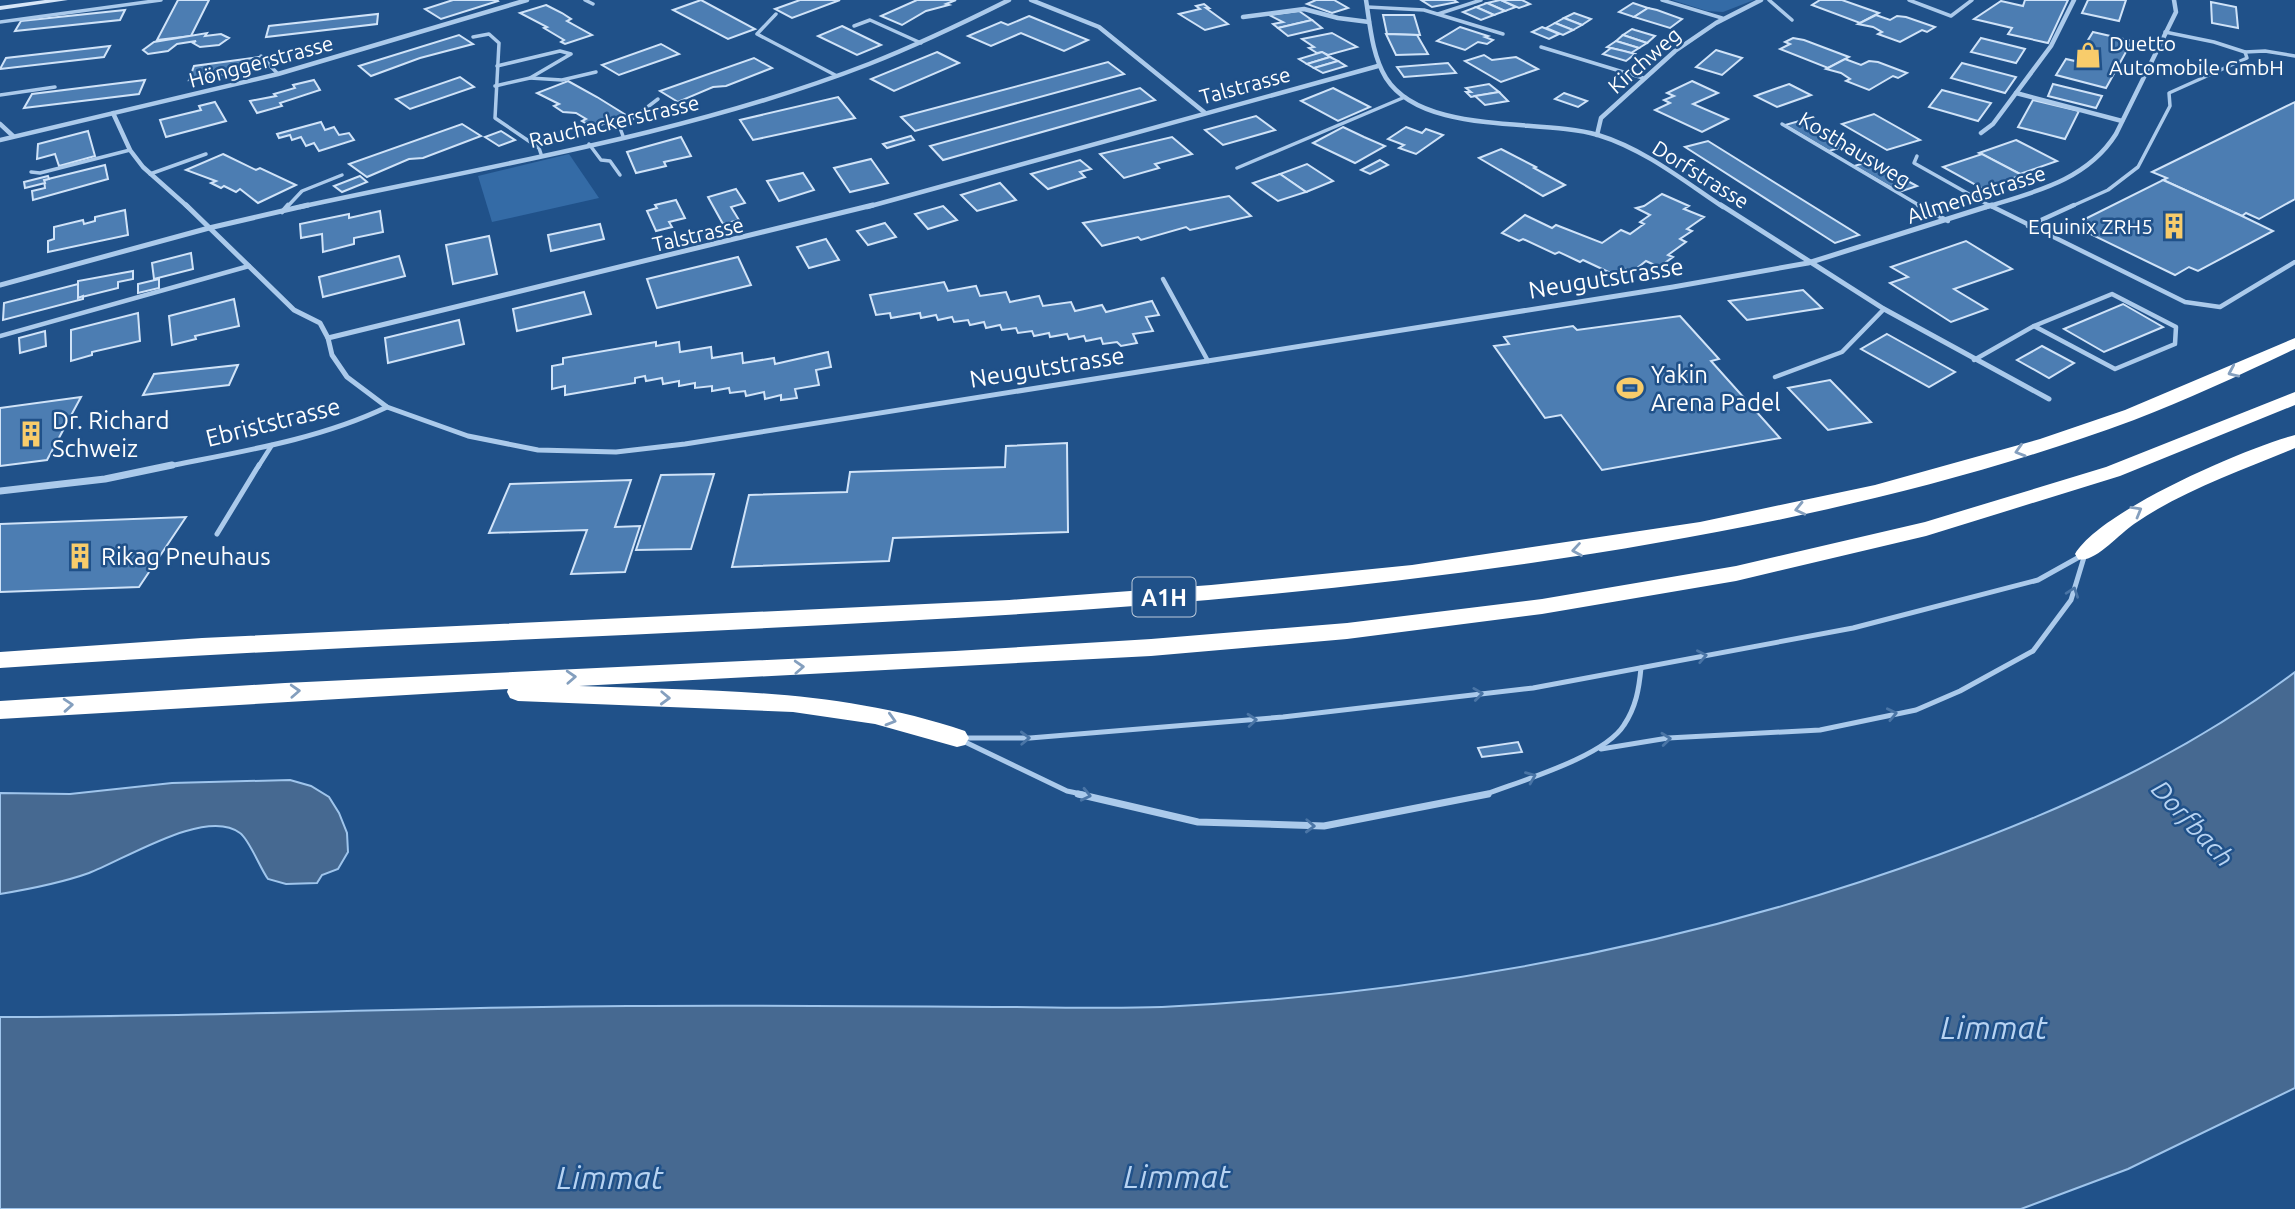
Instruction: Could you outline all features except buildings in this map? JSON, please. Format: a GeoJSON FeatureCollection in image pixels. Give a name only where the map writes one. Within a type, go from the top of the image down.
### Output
{"type":"FeatureCollection","features":[{"type":"Feature","properties":{"kind":"highway","name":"A1H"},"geometry":{"type":"LineString","coordinates":[[0,660],[147,648],[1105,602],[1502,563],[1720,527],[1919,482],[2089,429],[2223,376],[2295,343]]}},
{"type":"Feature","properties":{"kind":"highway","name":"A1H"},"geometry":{"type":"LineString","coordinates":[[0,710],[376,686],[1024,656],[1215,642],[1567,602],[1740,572],[1977,515],[2071,487],[2151,459],[2295,398]]}},
{"type":"Feature","properties":{"kind":"highway"},"geometry":{"type":"LineString","coordinates":[[2085,554],[2107,532],[2140,509],[2295,441]]}},
{"type":"Feature","properties":{"kind":"highway"},"geometry":{"type":"LineString","coordinates":[[376,686],[793,702],[875,715],[957,738]]}},
{"type":"Feature","properties":{"kind":"main road"},"geometry":{"type":"LineString","coordinates":[[0,8],[64,0]]}},
{"type":"Feature","properties":{"kind":"street","name":"Hönggerstrasse"},"geometry":{"type":"LineString","coordinates":[[0,140],[278,74],[527,0]]}},
{"type":"Feature","properties":{"kind":"street","name":"Rauchackerstrasse"},"geometry":{"type":"LineString","coordinates":[[0,285],[211,228],[589,144],[782,96],[921,43],[1009,0]]}},
{"type":"Feature","properties":{"kind":"street"},"geometry":{"type":"LineString","coordinates":[[1031,0],[1100,27],[1204,112]]}},
{"type":"Feature","properties":{"kind":"street","name":"Dorfstrasse"},"geometry":{"type":"LineString","coordinates":[[1366,0],[1378,66],[1388,82],[1405,97],[1457,118],[1597,135],[1648,158],[1808,263],[1884,309],[2049,399]]}},
{"type":"Feature","properties":{"kind":"street","name":"Kirchweg"},"geometry":{"type":"LineString","coordinates":[[1597,135],[1601,118],[1682,45],[1722,18],[1761,0]]}},
{"type":"Feature","properties":{"kind":"street"},"geometry":{"type":"LineString","coordinates":[[1980,133],[1993,124],[2051,46],[2074,0]]}},
{"type":"Feature","properties":{"kind":"street","name":"Allmendstrasse"},"geometry":{"type":"LineString","coordinates":[[1808,263],[2059,184],[2096,161],[2107,150],[2176,12],[2174,0]]}},
{"type":"Feature","properties":{"kind":"street"},"geometry":{"type":"LineString","coordinates":[[1243,17],[1304,9],[1338,18],[1369,22]]}},
{"type":"Feature","properties":{"kind":"street","name":"Talstrasse"},"geometry":{"type":"LineString","coordinates":[[328,338],[812,222],[1378,66]]}},
{"type":"Feature","properties":{"kind":"street"},"geometry":{"type":"LineString","coordinates":[[2016,93],[2122,121]]}},
{"type":"Feature","properties":{"kind":"street"},"geometry":{"type":"LineString","coordinates":[[113,113],[131,150],[150,174],[211,228],[294,310],[320,323],[328,338]]}},
{"type":"Feature","properties":{"kind":"street"},"geometry":{"type":"LineString","coordinates":[[0,124],[13,136]]}},
{"type":"Feature","properties":{"kind":"street","name":"Neugutstrasse"},"geometry":{"type":"LineString","coordinates":[[328,338],[332,355],[347,377],[387,407],[468,436],[538,450],[617,452],[685,444],[1808,263]]}},
{"type":"Feature","properties":{"kind":"street","name":"Ebriststrasse"},"geometry":{"type":"LineString","coordinates":[[0,491],[105,479],[272,446],[351,423],[387,407]]}},
{"type":"Feature","properties":{"kind":"lane"},"geometry":{"type":"LineString","coordinates":[[0,22],[161,0]]}},
{"type":"Feature","properties":{"kind":"lane"},"geometry":{"type":"LineString","coordinates":[[585,0],[593,5]]}},
{"type":"Feature","properties":{"kind":"lane"},"geometry":{"type":"LineString","coordinates":[[1438,14],[1481,0]]}},
{"type":"Feature","properties":{"kind":"lane"},"geometry":{"type":"LineString","coordinates":[[1662,0],[1722,18]]}},
{"type":"Feature","properties":{"kind":"lane"},"geometry":{"type":"LineString","coordinates":[[1769,0],[1792,20]]}},
{"type":"Feature","properties":{"kind":"lane"},"geometry":{"type":"LineString","coordinates":[[1909,0],[1951,16],[1972,0]]}},
{"type":"Feature","properties":{"kind":"lane"},"geometry":{"type":"LineString","coordinates":[[1367,7],[1404,8],[1438,14],[1503,34]]}},
{"type":"Feature","properties":{"kind":"lane"},"geometry":{"type":"LineString","coordinates":[[776,14],[757,34],[836,76]]}},
{"type":"Feature","properties":{"kind":"lane"},"geometry":{"type":"LineString","coordinates":[[854,26],[870,20],[921,43]]}},
{"type":"Feature","properties":{"kind":"lane"},"geometry":{"type":"LineString","coordinates":[[2165,32],[2214,42],[2245,52],[2265,51],[2295,56]]}},
{"type":"Feature","properties":{"kind":"lane"},"geometry":{"type":"LineString","coordinates":[[473,37],[489,34],[499,43],[495,118],[539,148],[541,154]]}},
{"type":"Feature","properties":{"kind":"lane"},"geometry":{"type":"LineString","coordinates":[[1541,47],[1643,78]]}},
{"type":"Feature","properties":{"kind":"lane"},"geometry":{"type":"LineString","coordinates":[[497,66],[560,51],[571,54],[530,78]]}},
{"type":"Feature","properties":{"kind":"lane"},"geometry":{"type":"LineString","coordinates":[[2028,226],[2108,190],[2138,167],[2170,106],[2169,93],[2247,58],[2245,52]]}},
{"type":"Feature","properties":{"kind":"lane"},"geometry":{"type":"LineString","coordinates":[[261,56],[278,74]]}},
{"type":"Feature","properties":{"kind":"lane"},"geometry":{"type":"LineString","coordinates":[[495,86],[530,78],[562,80],[596,72]]}},
{"type":"Feature","properties":{"kind":"lane"},"geometry":{"type":"LineString","coordinates":[[0,95],[55,87]]}},
{"type":"Feature","properties":{"kind":"lane"},"geometry":{"type":"LineString","coordinates":[[1237,168],[1405,97]]}},
{"type":"Feature","properties":{"kind":"lane"},"geometry":{"type":"LineString","coordinates":[[623,136],[620,128],[658,99]]}},
{"type":"Feature","properties":{"kind":"lane","name":"Kosthausweg"},"geometry":{"type":"LineString","coordinates":[[1782,124],[1886,188],[1948,220]]}},
{"type":"Feature","properties":{"kind":"lane"},"geometry":{"type":"LineString","coordinates":[[589,144],[601,160],[610,161],[620,174]]}},
{"type":"Feature","properties":{"kind":"lane"},"geometry":{"type":"LineString","coordinates":[[31,172],[40,173],[131,150]]}},
{"type":"Feature","properties":{"kind":"lane"},"geometry":{"type":"LineString","coordinates":[[150,174],[206,154]]}},
{"type":"Feature","properties":{"kind":"lane"},"geometry":{"type":"LineString","coordinates":[[1917,156],[1913,163],[1990,206],[2185,302],[2220,307],[2295,262]]}},
{"type":"Feature","properties":{"kind":"lane"},"geometry":{"type":"LineString","coordinates":[[282,212],[302,191],[342,175]]}},
{"type":"Feature","properties":{"kind":"lane"},"geometry":{"type":"LineString","coordinates":[[0,337],[249,266]]}},
{"type":"Feature","properties":{"kind":"lane"},"geometry":{"type":"LineString","coordinates":[[1163,279],[1208,361]]}},
{"type":"Feature","properties":{"kind":"lane"},"geometry":{"type":"LineString","coordinates":[[1974,359],[2034,326],[2112,294],[2176,327],[2175,344],[2115,369],[2034,326]]}},
{"type":"Feature","properties":{"kind":"lane"},"geometry":{"type":"LineString","coordinates":[[1775,377],[1842,352],[1884,309]]}},
{"type":"Feature","properties":{"kind":"lane"},"geometry":{"type":"LineString","coordinates":[[217,534],[272,446]]}},
{"type":"Feature","properties":{"kind":"lane"},"geometry":{"type":"LineString","coordinates":[[957,738],[1030,738],[1283,717],[1533,688],[1853,628],[2038,580],[2085,554]]}},
{"type":"Feature","properties":{"kind":"lane"},"geometry":{"type":"LineString","coordinates":[[957,738],[1067,791],[1198,822],[1324,826],[1480,797],[1599,749],[1668,738],[1820,730],[1916,709],[1960,691],[2033,651],[2071,600],[2085,554]]}},
{"type":"Feature","properties":{"kind":"lane"},"geometry":{"type":"LineString","coordinates":[[1599,749],[1623,727],[1638,697],[1641,668]]}},
{"type":"Feature","properties":{"kind":"shaded area"},"geometry":{"type":"Polygon","coordinates":[[[1672,0],[1754,0],[1723,12],[1707,11],[1672,0]]]}},
{"type":"Feature","properties":{"kind":"shaded area"},"geometry":{"type":"Polygon","coordinates":[[[569,154],[599,198],[492,222],[478,176],[569,154]]]}},
{"type":"Feature","properties":{"kind":"water","name":"Limmat"},"geometry":{"type":"Polygon","coordinates":[[[2295,672],[2295,1088],[2128,1169],[2021,1209],[0,1209],[0,1017],[628,1006],[1141,1008],[1360,991],[1458,977],[1653,940],[1844,887],[1938,855],[2078,799],[2168,754],[2254,702],[2295,672]]]}},
{"type":"Feature","properties":{"kind":"water"},"geometry":{"type":"Polygon","coordinates":[[[290,780],[311,786],[329,797],[347,833],[348,852],[338,869],[322,875],[317,883],[286,884],[268,879],[240,833],[225,827],[207,826],[165,838],[78,877],[0,894],[0,793],[70,794],[172,783],[290,780]]]}},
{"type":"Feature","properties":{"kind":"place","name":"Duetto Automobile GmbH"},"geometry":{"type":"Point","coordinates":[2088,55]}},
{"type":"Feature","properties":{"kind":"place","name":"Equinix ZRH5"},"geometry":{"type":"Point","coordinates":[2174,226]}},
{"type":"Feature","properties":{"kind":"place","name":"Yakin Arena Padel"},"geometry":{"type":"Point","coordinates":[1630,388]}},
{"type":"Feature","properties":{"kind":"place","name":"Dr. Richard Schweiz"},"geometry":{"type":"Point","coordinates":[31,434]}},
{"type":"Feature","properties":{"kind":"place","name":"Rikag Pneuhaus"},"geometry":{"type":"Point","coordinates":[80,556]}},
{"type":"Feature","properties":{"kind":"water label","name":"Dorfbach"},"geometry":{"type":"Point","coordinates":[2193,823]}}]}
